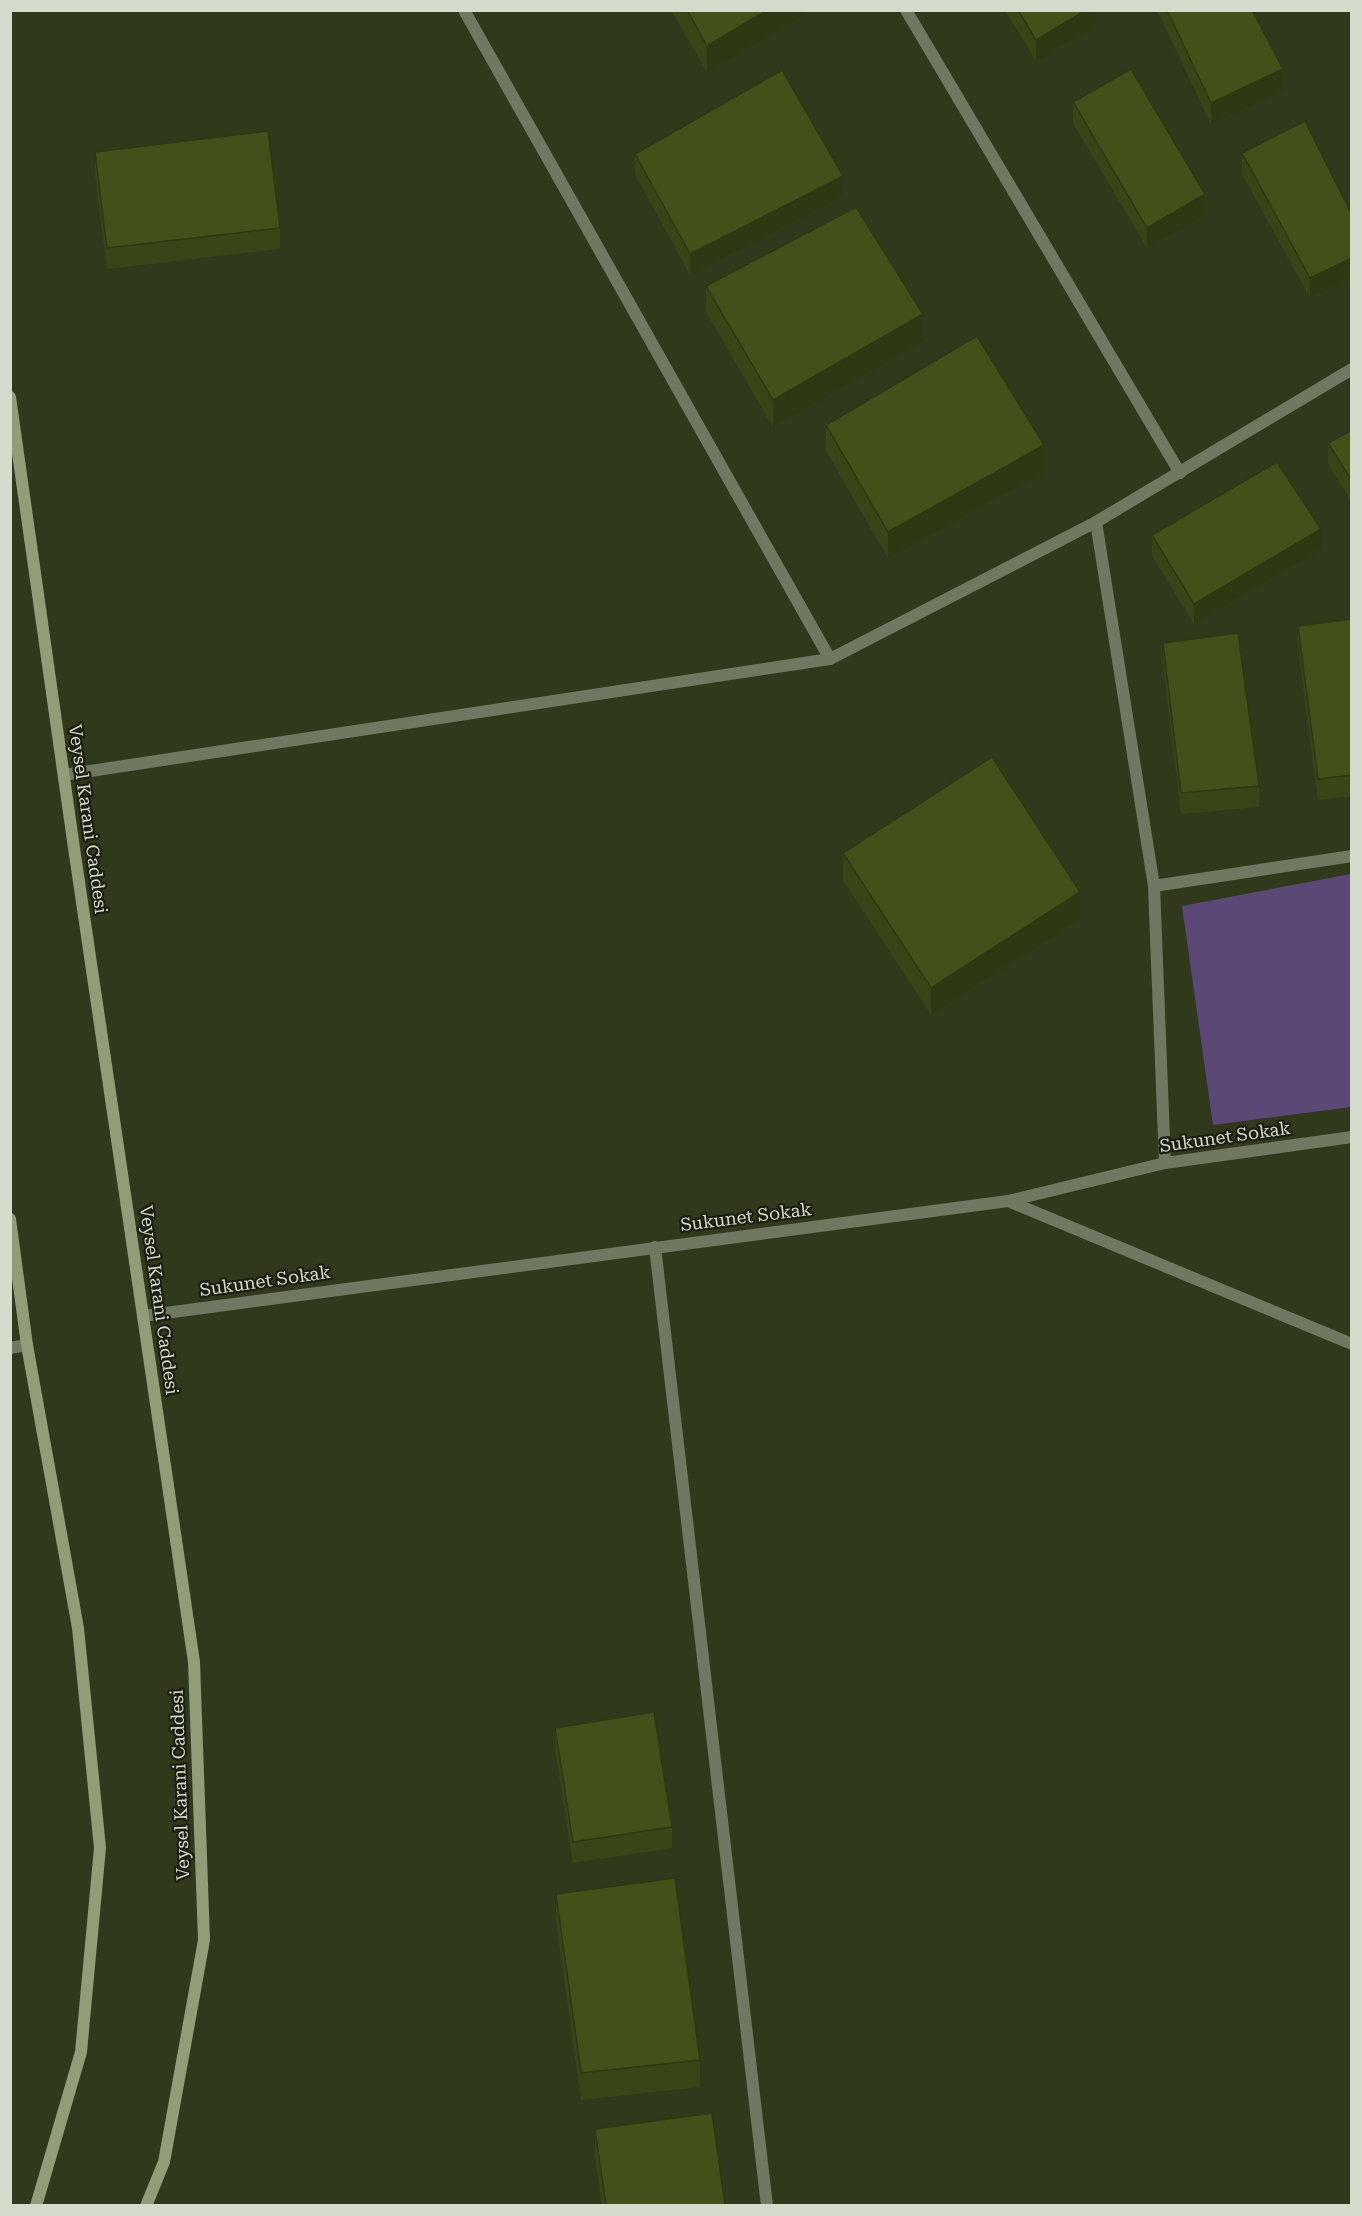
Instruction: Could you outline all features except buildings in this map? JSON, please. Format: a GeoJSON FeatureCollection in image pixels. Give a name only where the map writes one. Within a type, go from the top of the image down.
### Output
{"type":"FeatureCollection","features":[{"type":"Feature","properties":{"kind":"main road","name":"Veysel Karani Caddesi"},"geometry":{"type":"LineString","coordinates":[[10,397],[194,1662],[204,1940],[164,2162],[146,2205]]}},
{"type":"Feature","properties":{"kind":"main road"},"geometry":{"type":"LineString","coordinates":[[10,1219],[27,1345],[78,1628],[100,1848],[81,2052],[36,2205]]}},
{"type":"Feature","properties":{"kind":"street"},"geometry":{"type":"LineString","coordinates":[[464,10],[830,659]]}},
{"type":"Feature","properties":{"kind":"street"},"geometry":{"type":"LineString","coordinates":[[906,10],[1180,472]]}},
{"type":"Feature","properties":{"kind":"street"},"geometry":{"type":"LineString","coordinates":[[64,775],[830,659],[1096,522],[1352,369]]}},
{"type":"Feature","properties":{"kind":"street"},"geometry":{"type":"LineString","coordinates":[[1096,522],[1154,886],[1165,1163]]}},
{"type":"Feature","properties":{"kind":"street"},"geometry":{"type":"LineString","coordinates":[[1154,886],[1352,856]]}},
{"type":"Feature","properties":{"kind":"street","name":"Sukunet Sokak"},"geometry":{"type":"LineString","coordinates":[[143,1316],[1008,1201],[1165,1163],[1352,1137]]}},
{"type":"Feature","properties":{"kind":"street"},"geometry":{"type":"LineString","coordinates":[[1008,1201],[1352,1344]]}},
{"type":"Feature","properties":{"kind":"street"},"geometry":{"type":"LineString","coordinates":[[655,1247],[767,2205]]}},
{"type":"Feature","properties":{"kind":"street"},"geometry":{"type":"LineString","coordinates":[[10,1347],[27,1345]]}},
{"type":"Feature","properties":{"kind":"shaded area"},"geometry":{"type":"Polygon","coordinates":[[[1351,874],[1351,1107],[1213,1125],[1182,906],[1351,874]]]}}]}
